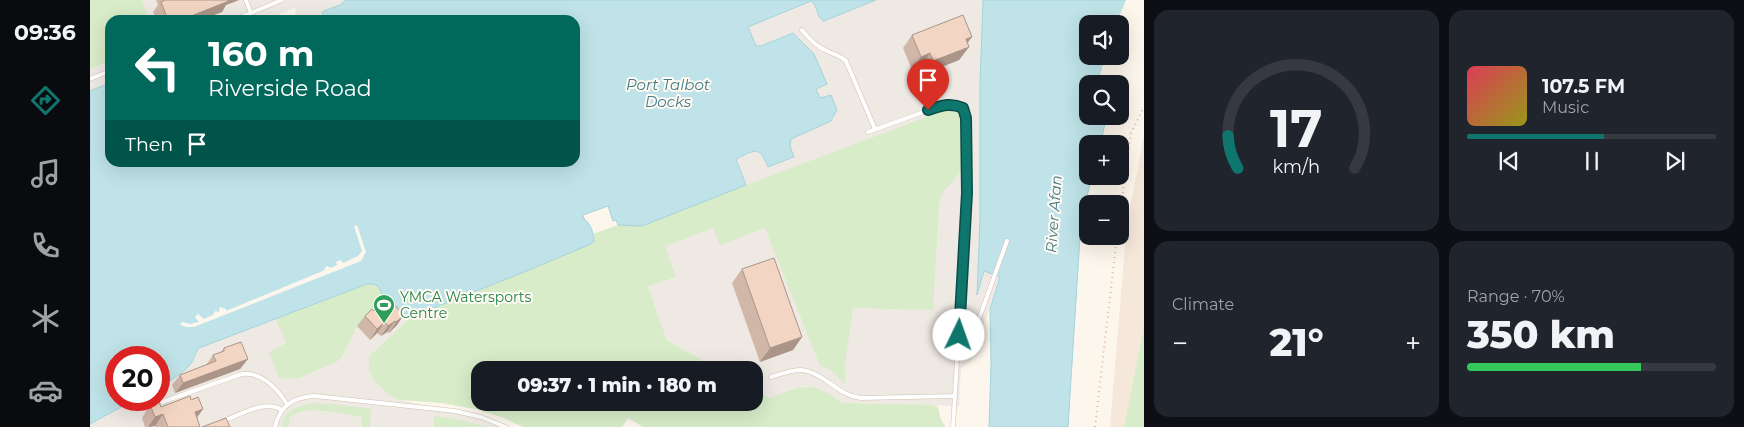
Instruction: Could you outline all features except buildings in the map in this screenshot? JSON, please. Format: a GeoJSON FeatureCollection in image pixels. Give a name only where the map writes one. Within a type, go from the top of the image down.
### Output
{"type":"FeatureCollection","features":[{"type":"Feature","properties":{"kind":"lane"},"geometry":{"type":"LineString","coordinates":[[246,0],[251,13]]}},
{"type":"Feature","properties":{"kind":"lane"},"geometry":{"type":"LineString","coordinates":[[246,15],[282,0]]}},
{"type":"Feature","properties":{"kind":"lane"},"geometry":{"type":"LineString","coordinates":[[802,30],[817,45],[828,52],[839,55],[846,61],[875,129]]}},
{"type":"Feature","properties":{"kind":"lane"},"geometry":{"type":"LineString","coordinates":[[90,79],[105,73]]}},
{"type":"Feature","properties":{"kind":"lane"},"geometry":{"type":"LineString","coordinates":[[868,132],[946,104],[963,108],[966,118],[967,193],[953,427]]}},
{"type":"Feature","properties":{"kind":"lane"},"geometry":{"type":"LineString","coordinates":[[958,354],[965,351],[971,341],[1007,241]]}},
{"type":"Feature","properties":{"kind":"lane"},"geometry":{"type":"LineString","coordinates":[[771,377],[791,371],[807,371],[850,396],[860,398],[955,396]]}},
{"type":"Feature","properties":{"kind":"lane"},"geometry":{"type":"LineString","coordinates":[[170,399],[249,373],[258,375],[267,382],[280,394],[287,404]]}},
{"type":"Feature","properties":{"kind":"lane"},"geometry":{"type":"LineString","coordinates":[[275,427],[282,410],[287,404],[305,397],[334,397],[455,411],[481,417],[506,427]]}},
{"type":"Feature","properties":{"kind":"lane"},"geometry":{"type":"LineString","coordinates":[[216,424],[267,405],[276,406],[282,410]]}},
{"type":"Feature","properties":{"kind":"path"},"geometry":{"type":"LineString","coordinates":[[1122,195],[1131,133],[1144,106]]}},
{"type":"Feature","properties":{"kind":"path"},"geometry":{"type":"LineString","coordinates":[[1095,427],[1116,245]]}},
{"type":"Feature","properties":{"kind":"shaded area"},"geometry":{"type":"Polygon","coordinates":[[[90,0],[345,0],[342,4],[322,12],[323,15],[295,15],[295,8],[278,15],[105,15],[105,85],[90,91],[90,0]]]}},
{"type":"Feature","properties":{"kind":"shaded area"},"geometry":{"type":"Polygon","coordinates":[[[876,0],[983,0],[980,83],[980,220],[977,293],[984,271],[1000,277],[971,361],[961,368],[959,406],[846,403],[806,386],[769,398],[763,395],[763,361],[704,361],[667,340],[648,286],[631,226],[746,185],[735,159],[758,151],[764,156],[769,167],[794,158],[790,146],[791,139],[834,118],[837,110],[831,95],[820,99],[816,89],[827,83],[812,52],[793,33],[761,46],[755,46],[748,30],[750,26],[811,1],[820,19],[824,21],[876,0]]]}},
{"type":"Feature","properties":{"kind":"shaded area"},"geometry":{"type":"Polygon","coordinates":[[[1144,136],[1144,427],[1110,427],[1125,245],[1129,245],[1129,213],[1144,136]]]}},
{"type":"Feature","properties":{"kind":"shaded area"},"geometry":{"type":"Polygon","coordinates":[[[349,291],[387,304],[411,317],[369,356],[369,370],[378,384],[399,400],[470,414],[506,427],[90,427],[90,424],[114,411],[170,411],[170,380],[192,362],[199,348],[349,291]]]}},
{"type":"Feature","properties":{"kind":"green space"},"geometry":{"type":"Polygon","coordinates":[[[90,0],[142,0],[147,15],[105,15],[105,63],[90,69],[90,0]]]}},
{"type":"Feature","properties":{"kind":"green space"},"geometry":{"type":"Polygon","coordinates":[[[945,110],[958,111],[962,117],[962,170],[945,190],[939,204],[933,310],[853,308],[845,364],[845,384],[831,370],[820,366],[765,228],[720,245],[713,228],[665,246],[676,277],[648,286],[667,340],[704,361],[471,361],[471,408],[441,403],[399,400],[389,395],[374,380],[369,370],[369,356],[411,317],[588,245],[594,241],[593,234],[618,225],[642,226],[945,110]]]}},
{"type":"Feature","properties":{"kind":"green space"},"geometry":{"type":"Polygon","coordinates":[[[367,284],[378,286],[387,304],[357,326],[343,355],[338,361],[299,378],[283,379],[279,377],[269,352],[286,343],[276,319],[367,284]]]}},
{"type":"Feature","properties":{"kind":"green space"},"geometry":{"type":"Polygon","coordinates":[[[1144,327],[1144,427],[1124,427],[1144,327]]]}},
{"type":"Feature","properties":{"kind":"green space"},"geometry":{"type":"Polygon","coordinates":[[[802,387],[809,387],[822,390],[846,403],[934,405],[938,408],[941,420],[946,427],[643,427],[628,418],[622,427],[523,427],[482,411],[763,411],[763,395],[769,398],[802,387]]]}},
{"type":"Feature","properties":{"kind":"green space"},"geometry":{"type":"Polygon","coordinates":[[[313,403],[371,409],[370,427],[362,427],[362,417],[315,410],[297,413],[290,417],[288,427],[281,427],[285,417],[292,410],[313,403]]]}},
{"type":"Feature","properties":{"kind":"green space"},"geometry":{"type":"Polygon","coordinates":[[[434,416],[461,420],[488,427],[434,427],[434,416]]]}},
{"type":"Feature","properties":{"kind":"water","name":"Port Talbot Docks"},"geometry":{"type":"Polygon","coordinates":[[[345,0],[876,0],[824,21],[811,1],[748,27],[756,46],[761,46],[793,33],[814,54],[827,84],[816,89],[820,98],[831,95],[837,110],[831,121],[791,139],[790,146],[794,157],[768,167],[762,155],[756,151],[736,159],[746,185],[642,226],[618,225],[616,220],[613,221],[608,206],[583,215],[592,232],[594,241],[591,244],[411,317],[387,304],[378,286],[367,284],[199,348],[186,369],[170,381],[170,346],[105,346],[105,411],[114,411],[90,424],[90,91],[105,85],[105,167],[580,167],[580,15],[323,15],[322,12],[342,4],[345,0]]]}},
{"type":"Feature","properties":{"kind":"water","name":"River Afan"},"geometry":{"type":"Polygon","coordinates":[[[983,0],[1144,0],[1129,43],[1129,15],[1079,15],[1079,65],[1122,65],[1118,75],[1079,75],[1079,125],[1105,125],[1102,135],[1079,135],[1079,185],[1090,185],[1087,195],[1079,195],[1079,245],[1068,427],[989,427],[990,309],[1000,277],[984,271],[977,295],[980,220],[980,83],[983,0]]]}},
{"type":"Feature","properties":{"kind":"pier"},"geometry":{"type":"Polygon","coordinates":[[[1126,0],[1144,0],[1144,22],[1129,58],[1129,15],[1120,15],[1126,0]]]}},
{"type":"Feature","properties":{"kind":"pier"},"geometry":{"type":"Polygon","coordinates":[[[1103,65],[1126,65],[1122,75],[1100,75],[1103,65]]]}},
{"type":"Feature","properties":{"kind":"pier"},"geometry":{"type":"Polygon","coordinates":[[[357,225],[366,252],[361,261],[194,327],[180,325],[182,322],[190,324],[199,322],[195,317],[198,314],[204,319],[213,315],[215,311],[219,312],[220,307],[226,309],[226,311],[325,270],[327,266],[331,268],[337,265],[336,262],[341,260],[343,263],[358,256],[362,251],[354,226],[357,225]]]}},
{"type":"Feature","properties":{"kind":"place","name":"YMCA Watersports Centre"},"geometry":{"type":"Point","coordinates":[384,324]}},
{"type":"Feature","properties":{"kind":"route"},"geometry":{"type":"LineString","coordinates":[[928,110],[946,104],[956,105],[963,108],[966,118],[967,193],[959,335]]}}]}
